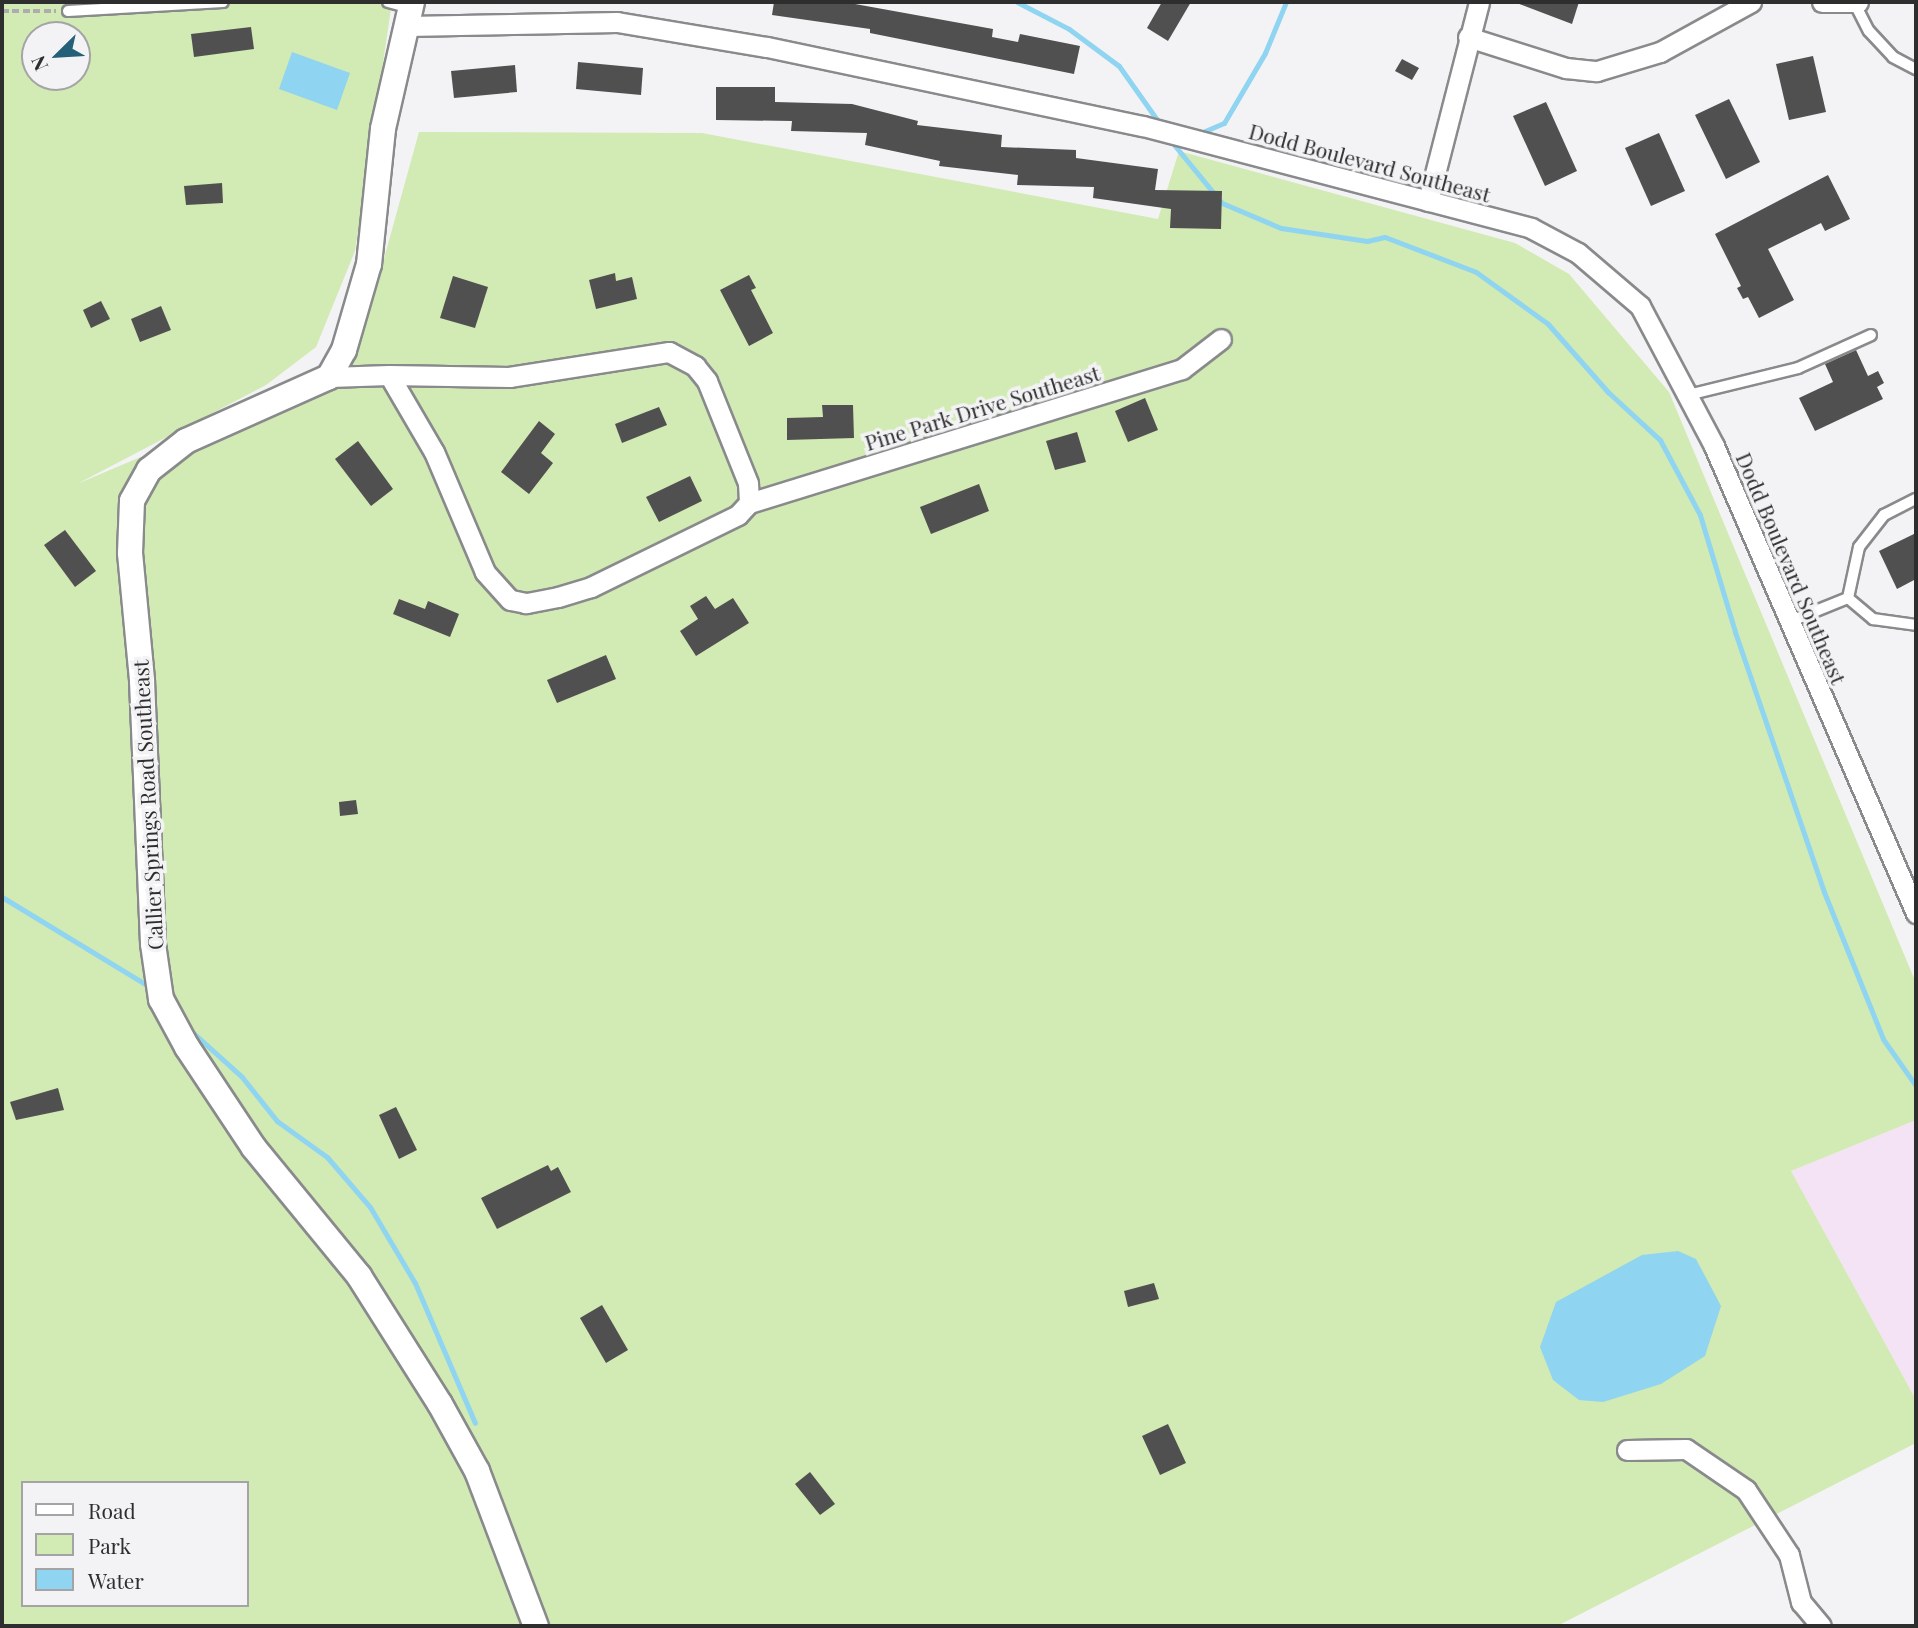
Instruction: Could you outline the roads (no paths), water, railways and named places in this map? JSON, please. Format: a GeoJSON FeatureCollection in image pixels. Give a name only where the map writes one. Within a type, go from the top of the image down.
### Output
{"type":"FeatureCollection","features":[{"type":"Feature","properties":{"kind":"street"},"geometry":{"type":"LineString","coordinates":[[1427,201],[1479,2]]}},
{"type":"Feature","properties":{"kind":"street"},"geometry":{"type":"LineString","coordinates":[[1468,37],[1566,68],[1597,71],[1660,52],[1751,2]]}},
{"type":"Feature","properties":{"kind":"street"},"geometry":{"type":"LineString","coordinates":[[1822,2],[1856,3]]}},
{"type":"Feature","properties":{"kind":"street"},"geometry":{"type":"LineString","coordinates":[[329,377],[344,350],[369,264],[383,129],[405,9]]}},
{"type":"Feature","properties":{"kind":"street","name":"Dodd Boulevard Southeast"},"geometry":{"type":"LineString","coordinates":[[405,9],[617,22],[767,47],[1143,126],[1531,228],[1578,253],[1640,306],[1688,395],[1791,621],[1916,913]]}},
{"type":"Feature","properties":{"kind":"street","name":"Pine Park Drive Southeast"},"geometry":{"type":"LineString","coordinates":[[388,375],[434,452],[485,572],[510,600],[547,599],[591,587],[738,515],[749,503],[1182,369],[1221,339]]}},
{"type":"Feature","properties":{"kind":"street"},"geometry":{"type":"LineString","coordinates":[[329,377],[509,377],[566,364],[669,352],[695,366],[707,381],[748,484],[749,503]]}},
{"type":"Feature","properties":{"kind":"street","name":"Callier Springs Road Southeast"},"geometry":{"type":"LineString","coordinates":[[329,377],[186,440],[149,470],[132,502],[130,553],[143,694],[153,944],[161,999],[247,1138],[359,1276],[440,1404],[477,1471],[536,1626]]}},
{"type":"Feature","properties":{"kind":"street"},"geometry":{"type":"LineString","coordinates":[[1627,1450],[1686,1449],[1746,1490],[1788,1555],[1801,1602],[1821,1626]]}},
{"type":"Feature","properties":{"kind":"lane"},"geometry":{"type":"LineString","coordinates":[[68,11],[223,2]]}},
{"type":"Feature","properties":{"kind":"lane"},"geometry":{"type":"LineString","coordinates":[[1856,3],[1869,31],[1893,57],[1916,69]]}},
{"type":"Feature","properties":{"kind":"lane"},"geometry":{"type":"LineString","coordinates":[[1688,395],[1798,368],[1871,335]]}},
{"type":"Feature","properties":{"kind":"lane"},"geometry":{"type":"LineString","coordinates":[[1848,598],[1859,547],[1884,515],[1916,499]]}},
{"type":"Feature","properties":{"kind":"lane"},"geometry":{"type":"LineString","coordinates":[[1791,621],[1848,598]]}},
{"type":"Feature","properties":{"kind":"lane"},"geometry":{"type":"LineString","coordinates":[[1848,598],[1873,619],[1916,625]]}},
{"type":"Feature","properties":{"kind":"water"},"geometry":{"type":"Polygon","coordinates":[[[292,52],[350,73],[337,110],[279,89],[292,52]]]}},
{"type":"Feature","properties":{"kind":"water"},"geometry":{"type":"Polygon","coordinates":[[[1678,1251],[1696,1259],[1721,1306],[1705,1356],[1661,1384],[1603,1402],[1579,1400],[1553,1380],[1540,1347],[1556,1302],[1642,1255],[1678,1251]]]}},
{"type":"Feature","properties":{"kind":"waterway"},"geometry":{"type":"LineString","coordinates":[[1017,2],[1069,29],[1119,66],[1160,124]]}},
{"type":"Feature","properties":{"kind":"waterway"},"geometry":{"type":"LineString","coordinates":[[1198,134],[1224,123],[1265,53],[1286,2]]}},
{"type":"Feature","properties":{"kind":"waterway"},"geometry":{"type":"LineString","coordinates":[[1171,141],[1222,203],[1281,228],[1367,241],[1385,237],[1476,272],[1548,324],[1608,392],[1660,440],[1700,515],[1735,632],[1824,892],[1883,1039],[1916,1086]]}},
{"type":"Feature","properties":{"kind":"waterway"},"geometry":{"type":"LineString","coordinates":[[2,897],[150,987]]}},
{"type":"Feature","properties":{"kind":"waterway"},"geometry":{"type":"LineString","coordinates":[[190,1030],[242,1077],[277,1121],[327,1157],[370,1207],[415,1283],[475,1423]]}}]}
